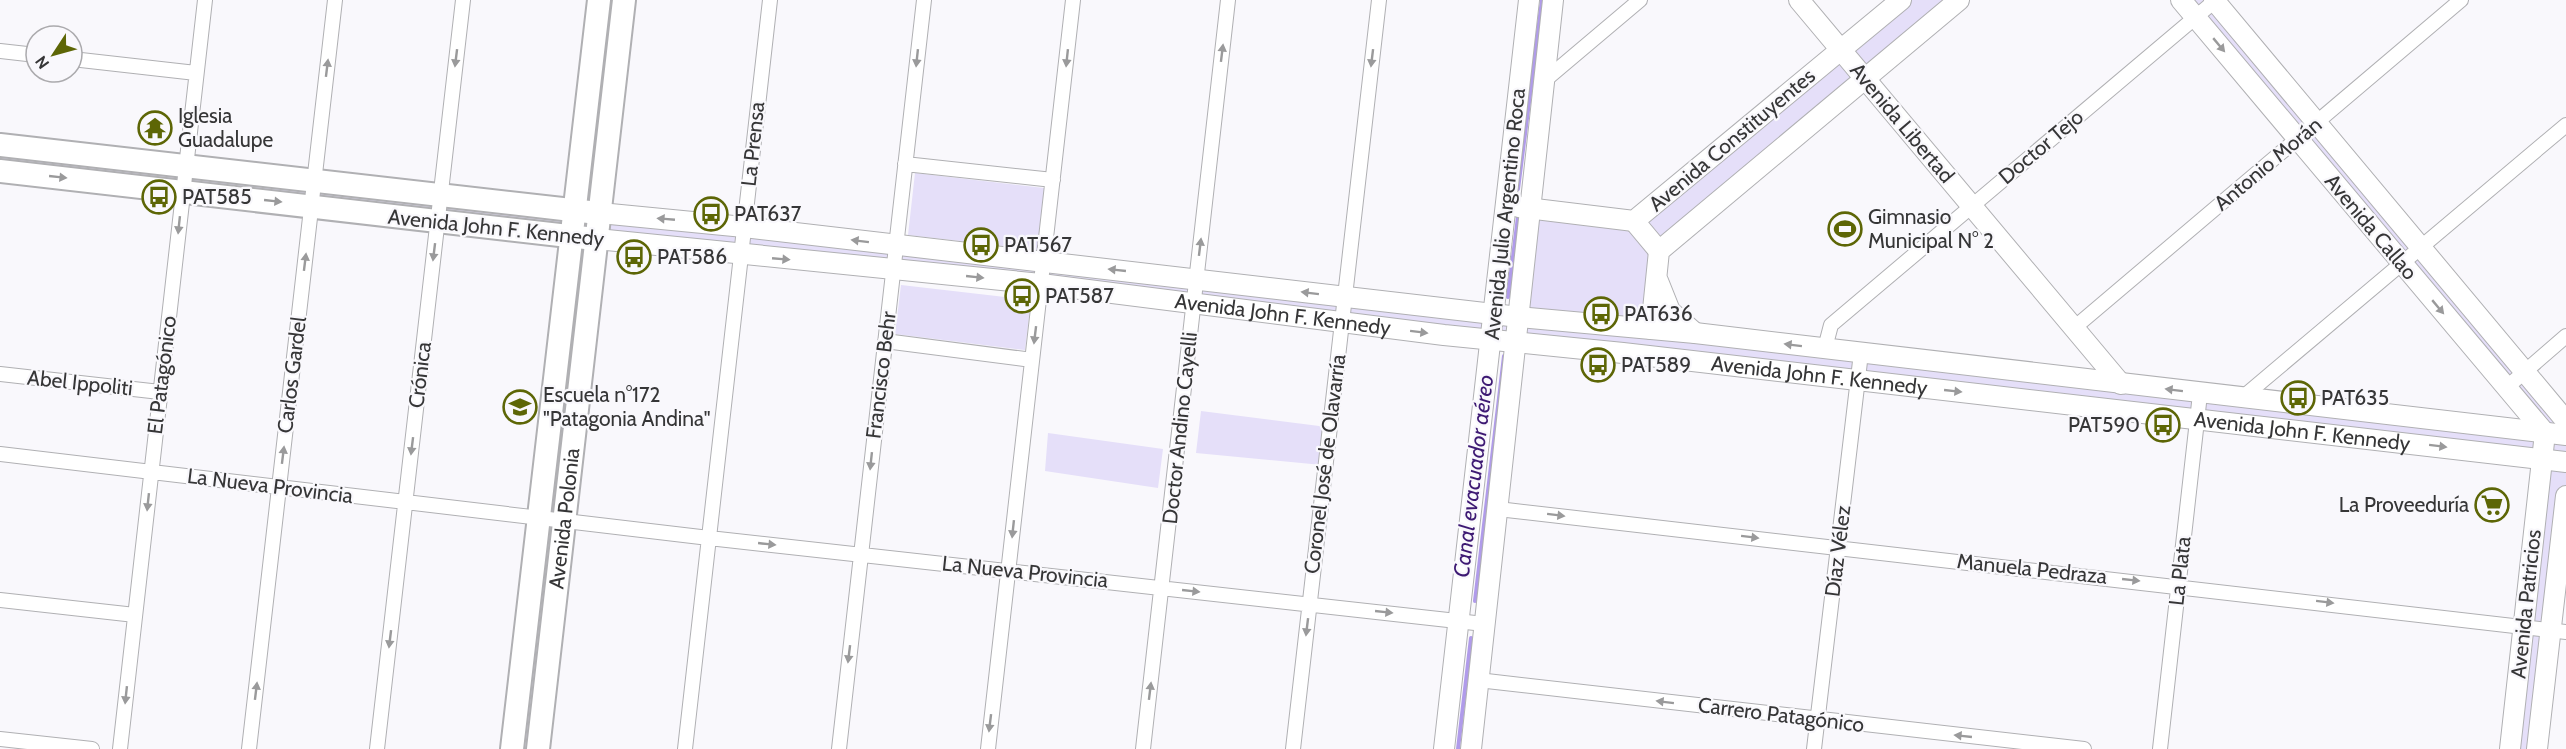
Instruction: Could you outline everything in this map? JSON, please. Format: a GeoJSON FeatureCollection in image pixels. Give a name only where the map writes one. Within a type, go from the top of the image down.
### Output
{"type":"FeatureCollection","features":[{"type":"Feature","properties":{"kind":"main road","name":"Avenida Polonia"},"geometry":{"type":"LineString","coordinates":[[513,749],[599,0]]}},
{"type":"Feature","properties":{"kind":"main road","name":"Avenida Polonia"},"geometry":{"type":"LineString","coordinates":[[538,749],[624,0]]}},
{"type":"Feature","properties":{"kind":"main road","name":"Avenida Julio Argentino Roca"},"geometry":{"type":"LineString","coordinates":[[1444,749],[1528,0]]}},
{"type":"Feature","properties":{"kind":"main road","name":"Avenida Julio Argentino Roca"},"geometry":{"type":"LineString","coordinates":[[1471,749],[1553,0]]}},
{"type":"Feature","properties":{"kind":"main road","name":"Avenida Libertad"},"geometry":{"type":"LineString","coordinates":[[1799,0],[2121,384]]}},
{"type":"Feature","properties":{"kind":"main road","name":"Avenida Constituyentes"},"geometry":{"type":"LineString","coordinates":[[1506,205],[1634,221],[1901,0]]}},
{"type":"Feature","properties":{"kind":"main road","name":"Avenida Constituyentes"},"geometry":{"type":"LineString","coordinates":[[1659,251],[1959,0]]}},
{"type":"Feature","properties":{"kind":"main road","name":"Avenida Callao"},"geometry":{"type":"LineString","coordinates":[[2181,0],[2545,433]]}},
{"type":"Feature","properties":{"kind":"main road","name":"Avenida Callao"},"geometry":{"type":"LineString","coordinates":[[2215,0],[2566,421]]}},
{"type":"Feature","properties":{"kind":"main road","name":"Avenida John F. Kennedy"},"geometry":{"type":"LineString","coordinates":[[0,145],[575,211],[744,227],[1520,317],[1651,328],[2566,435]]}},
{"type":"Feature","properties":{"kind":"main road","name":"Avenida John F. Kennedy"},"geometry":{"type":"LineString","coordinates":[[0,171],[741,255],[1041,284],[1516,344],[1623,353],[2566,462]]}},
{"type":"Feature","properties":{"kind":"main road"},"geometry":{"type":"LineString","coordinates":[[1623,353],[1651,328],[1657,276],[1659,251],[1634,221]]}},
{"type":"Feature","properties":{"kind":"main road"},"geometry":{"type":"LineString","coordinates":[[1657,276],[1663,298],[1670,312],[1695,333]]}},
{"type":"Feature","properties":{"kind":"main road"},"geometry":{"type":"LineString","coordinates":[[2542,459],[2545,433]]}},
{"type":"Feature","properties":{"kind":"main road","name":"Avenida Patricios"},"geometry":{"type":"LineString","coordinates":[[2510,749],[2542,459]]}},
{"type":"Feature","properties":{"kind":"main road","name":"Avenida Patricios"},"geometry":{"type":"LineString","coordinates":[[2537,749],[2558,631],[2566,496]]}},
{"type":"Feature","properties":{"kind":"street","name":"El Patagónico"},"geometry":{"type":"LineString","coordinates":[[120,749],[205,0]]}},
{"type":"Feature","properties":{"kind":"street","name":"Carlos Gardel"},"geometry":{"type":"LineString","coordinates":[[249,749],[335,0]]}},
{"type":"Feature","properties":{"kind":"street","name":"Crónica"},"geometry":{"type":"LineString","coordinates":[[377,749],[463,0]]}},
{"type":"Feature","properties":{"kind":"street","name":"La Prensa"},"geometry":{"type":"LineString","coordinates":[[685,749],[770,0]]}},
{"type":"Feature","properties":{"kind":"street","name":"Francisco Behr"},"geometry":{"type":"LineString","coordinates":[[838,749],[924,0]]}},
{"type":"Feature","properties":{"kind":"street"},"geometry":{"type":"LineString","coordinates":[[987,749],[1073,0]]}},
{"type":"Feature","properties":{"kind":"street","name":"Doctor Andino Cayelli"},"geometry":{"type":"LineString","coordinates":[[1143,749],[1228,0]]}},
{"type":"Feature","properties":{"kind":"street","name":"Coronel José de Olavarría"},"geometry":{"type":"LineString","coordinates":[[1293,749],[1379,0]]}},
{"type":"Feature","properties":{"kind":"street"},"geometry":{"type":"LineString","coordinates":[[1544,81],[1640,0]]}},
{"type":"Feature","properties":{"kind":"street","name":"Doctor Tejo"},"geometry":{"type":"LineString","coordinates":[[1825,348],[1831,325],[2215,0]]}},
{"type":"Feature","properties":{"kind":"street","name":"Antonio Morán"},"geometry":{"type":"LineString","coordinates":[[2074,328],[2462,0]]}},
{"type":"Feature","properties":{"kind":"street"},"geometry":{"type":"LineString","coordinates":[[0,51],[24,54]]}},
{"type":"Feature","properties":{"kind":"street"},"geometry":{"type":"LineString","coordinates":[[84,60],[196,73]]}},
{"type":"Feature","properties":{"kind":"street"},"geometry":{"type":"LineString","coordinates":[[2242,398],[2566,125]]}},
{"type":"Feature","properties":{"kind":"street"},"geometry":{"type":"LineString","coordinates":[[905,164],[1053,180]]}},
{"type":"Feature","properties":{"kind":"street"},"geometry":{"type":"LineString","coordinates":[[2506,388],[2566,336]]}},
{"type":"Feature","properties":{"kind":"street"},"geometry":{"type":"LineString","coordinates":[[885,341],[1032,360]]}},
{"type":"Feature","properties":{"kind":"street","name":"Díaz Vélez"},"geometry":{"type":"LineString","coordinates":[[1814,749],[1861,353]]}},
{"type":"Feature","properties":{"kind":"street","name":"Abel Ippoliti"},"geometry":{"type":"LineString","coordinates":[[0,374],[160,392]]}},
{"type":"Feature","properties":{"kind":"street","name":"La Plata"},"geometry":{"type":"LineString","coordinates":[[2160,749],[2200,394]]}},
{"type":"Feature","properties":{"kind":"street","name":"La Nueva Provincia"},"geometry":{"type":"LineString","coordinates":[[0,454],[709,538],[1484,624]]}},
{"type":"Feature","properties":{"kind":"street","name":"Manuela Pedraza"},"geometry":{"type":"LineString","coordinates":[[1498,509],[2178,585],[2558,631]]}},
{"type":"Feature","properties":{"kind":"street"},"geometry":{"type":"LineString","coordinates":[[0,600],[135,615]]}},
{"type":"Feature","properties":{"kind":"street","name":"Carrero Patagónico"},"geometry":{"type":"LineString","coordinates":[[1478,680],[2084,749]]}},
{"type":"Feature","properties":{"kind":"street"},"geometry":{"type":"LineString","coordinates":[[0,739],[92,749]]}},
{"type":"Feature","properties":{"kind":"shaded area"},"geometry":{"type":"Polygon","coordinates":[[[599,0],[624,0],[600,213],[1519,317],[1532,209],[1634,221],[1901,0],[1959,0],[1659,251],[1652,328],[2544,433],[2181,0],[2214,0],[2566,421],[2566,496],[2537,749],[2510,749],[2542,459],[598,239],[538,749],[512,749],[572,236],[0,171],[0,145],[574,211],[599,0]]]}},
{"type":"Feature","properties":{"kind":"shaded area"},"geometry":{"type":"Polygon","coordinates":[[[915,173],[1044,188],[1037,250],[908,235],[915,173]]]}},
{"type":"Feature","properties":{"kind":"shaded area"},"geometry":{"type":"Polygon","coordinates":[[[901,285],[1031,300],[1025,350],[895,334],[901,285]]]}},
{"type":"Feature","properties":{"kind":"shaded area"},"geometry":{"type":"Polygon","coordinates":[[[1201,411],[1327,427],[1322,465],[1196,453],[1201,411]]]}},
{"type":"Feature","properties":{"kind":"shaded area"},"geometry":{"type":"Polygon","coordinates":[[[1048,433],[1163,449],[1158,488],[1045,471],[1048,433]]]}},
{"type":"Feature","properties":{"kind":"waterway","name":"Canal evacuador aéreo"},"geometry":{"type":"LineString","coordinates":[[1518,189],[1542,0]]}},
{"type":"Feature","properties":{"kind":"waterway","name":"Canal evacuador aéreo"},"geometry":{"type":"LineString","coordinates":[[1508,297],[1518,217]]}},
{"type":"Feature","properties":{"kind":"waterway","name":"Canal evacuador aéreo"},"geometry":{"type":"LineString","coordinates":[[1475,601],[1504,356]]}},
{"type":"Feature","properties":{"kind":"waterway","name":"Canal evacuador aéreo"},"geometry":{"type":"LineString","coordinates":[[1458,749],[1471,638]]}},
{"type":"Feature","properties":{"kind":"place","name":"Iglesia Guadalupe"},"geometry":{"type":"Point","coordinates":[155,128]}},
{"type":"Feature","properties":{"kind":"place","name":"PAT585"},"geometry":{"type":"Point","coordinates":[159,197]}},
{"type":"Feature","properties":{"kind":"place","name":"PAT637"},"geometry":{"type":"Point","coordinates":[711,214]}},
{"type":"Feature","properties":{"kind":"place","name":"Gimnasio Municipal N° 2"},"geometry":{"type":"Point","coordinates":[1845,229]}},
{"type":"Feature","properties":{"kind":"place","name":"PAT567"},"geometry":{"type":"Point","coordinates":[981,245]}},
{"type":"Feature","properties":{"kind":"place","name":"PAT586"},"geometry":{"type":"Point","coordinates":[634,257]}},
{"type":"Feature","properties":{"kind":"place","name":"PAT587"},"geometry":{"type":"Point","coordinates":[1022,296]}},
{"type":"Feature","properties":{"kind":"place","name":"PAT636"},"geometry":{"type":"Point","coordinates":[1601,314]}},
{"type":"Feature","properties":{"kind":"place","name":"PAT589"},"geometry":{"type":"Point","coordinates":[1598,365]}},
{"type":"Feature","properties":{"kind":"place","name":"PAT635"},"geometry":{"type":"Point","coordinates":[2298,398]}},
{"type":"Feature","properties":{"kind":"place","name":"Escuela n°172 \"Patagonia Andina\""},"geometry":{"type":"Point","coordinates":[520,407]}},
{"type":"Feature","properties":{"kind":"place","name":"PAT590"},"geometry":{"type":"Point","coordinates":[2163,425]}},
{"type":"Feature","properties":{"kind":"place","name":"La Proveeduría"},"geometry":{"type":"Point","coordinates":[2492,505]}}]}
